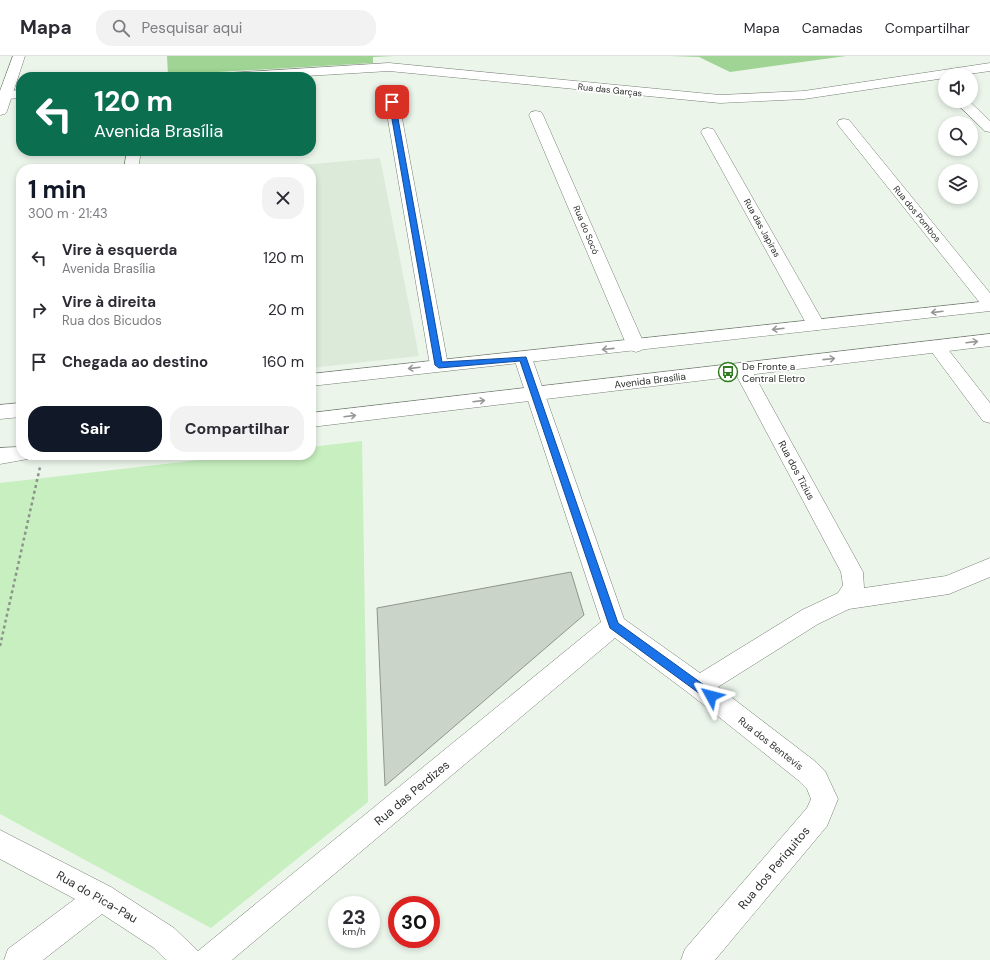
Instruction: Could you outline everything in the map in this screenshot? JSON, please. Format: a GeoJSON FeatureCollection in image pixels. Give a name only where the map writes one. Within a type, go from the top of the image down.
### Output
{"type":"FeatureCollection","features":[{"type":"Feature","properties":{"kind":"street"},"geometry":{"type":"LineString","coordinates":[[0,111],[7,95],[19,56]]}},
{"type":"Feature","properties":{"kind":"street","name":"Rua das Garças"},"geometry":{"type":"LineString","coordinates":[[308,72],[389,67],[720,100],[804,95],[990,67]]}},
{"type":"Feature","properties":{"kind":"street"},"geometry":{"type":"LineString","coordinates":[[932,75],[938,81]]}},
{"type":"Feature","properties":{"kind":"street"},"geometry":{"type":"LineString","coordinates":[[7,95],[16,94]]}},
{"type":"Feature","properties":{"kind":"street"},"geometry":{"type":"LineString","coordinates":[[392,102],[439,365]]}},
{"type":"Feature","properties":{"kind":"street"},"geometry":{"type":"LineString","coordinates":[[969,108],[990,128]]}},
{"type":"Feature","properties":{"kind":"street","name":"Rua do Socó"},"geometry":{"type":"LineString","coordinates":[[536,115],[636,346]]}},
{"type":"Feature","properties":{"kind":"street","name":"Rua dos Pombos"},"geometry":{"type":"LineString","coordinates":[[844,123],[990,305]]}},
{"type":"Feature","properties":{"kind":"street","name":"Rua das Japiras"},"geometry":{"type":"LineString","coordinates":[[708,132],[816,325]]}},
{"type":"Feature","properties":{"kind":"street"},"geometry":{"type":"LineString","coordinates":[[316,379],[439,365],[636,346],[990,305]]}},
{"type":"Feature","properties":{"kind":"street"},"geometry":{"type":"LineString","coordinates":[[804,361],[803,344],[816,325]]}},
{"type":"Feature","properties":{"kind":"street","name":"Avenida Brasília"},"geometry":{"type":"LineString","coordinates":[[316,419],[990,340]]}},
{"type":"Feature","properties":{"kind":"street"},"geometry":{"type":"LineString","coordinates":[[937,347],[990,416]]}},
{"type":"Feature","properties":{"kind":"street"},"geometry":{"type":"LineString","coordinates":[[523,358],[534,394],[614,625]]}},
{"type":"Feature","properties":{"kind":"street","name":"Rua dos Tizius"},"geometry":{"type":"LineString","coordinates":[[742,369],[852,572],[854,585],[851,594],[846,600]]}},
{"type":"Feature","properties":{"kind":"street"},"geometry":{"type":"LineString","coordinates":[[0,412],[16,410]]}},
{"type":"Feature","properties":{"kind":"street"},"geometry":{"type":"LineString","coordinates":[[0,456],[16,454]]}},
{"type":"Feature","properties":{"kind":"street"},"geometry":{"type":"LineString","coordinates":[[699,686],[810,617],[846,600],[949,585],[990,567]]}},
{"type":"Feature","properties":{"kind":"street","name":"Rua dos Bentevis"},"geometry":{"type":"LineString","coordinates":[[614,625],[699,686],[807,771]]}},
{"type":"Feature","properties":{"kind":"street","name":"Rua das Perdizes"},"geometry":{"type":"LineString","coordinates":[[209,960],[614,625]]}},
{"type":"Feature","properties":{"kind":"street","name":"Rua dos Periquitos"},"geometry":{"type":"LineString","coordinates":[[696,960],[817,817],[825,799],[816,780],[807,771]]}},
{"type":"Feature","properties":{"kind":"street","name":"Rua do Pica-Pau"},"geometry":{"type":"LineString","coordinates":[[0,844],[101,897],[164,938],[187,960]]}},
{"type":"Feature","properties":{"kind":"street"},"geometry":{"type":"LineString","coordinates":[[19,960],[101,897]]}},
{"type":"Feature","properties":{"kind":"path"},"geometry":{"type":"LineString","coordinates":[[0,646],[41,463]]}},
{"type":"Feature","properties":{"kind":"shaded area"},"geometry":{"type":"Polygon","coordinates":[[[380,158],[419,356],[316,367],[316,164],[313,164],[380,158]]]}},
{"type":"Feature","properties":{"kind":"green space"},"geometry":{"type":"Polygon","coordinates":[[[167,56],[394,56],[373,57],[373,63],[219,72],[168,72],[167,56]]]}},
{"type":"Feature","properties":{"kind":"green space"},"geometry":{"type":"Polygon","coordinates":[[[671,56],[846,56],[730,72],[699,57],[671,56]]]}},
{"type":"Feature","properties":{"kind":"green space"},"geometry":{"type":"Polygon","coordinates":[[[362,441],[368,802],[211,928],[0,814],[0,483],[200,460],[316,460],[316,446],[362,441]]]}},
{"type":"Feature","properties":{"kind":"building"},"geometry":{"type":"Polygon","coordinates":[[[571,572],[584,615],[385,786],[377,608],[571,572]]]}},
{"type":"Feature","properties":{"kind":"place","name":"De Fronte a Central Eletro"},"geometry":{"type":"Point","coordinates":[728,372]}},
{"type":"Feature","properties":{"kind":"route"},"geometry":{"type":"LineString","coordinates":[[392,102],[439,365],[523,358],[534,394],[614,625],[711,696]]}}]}
